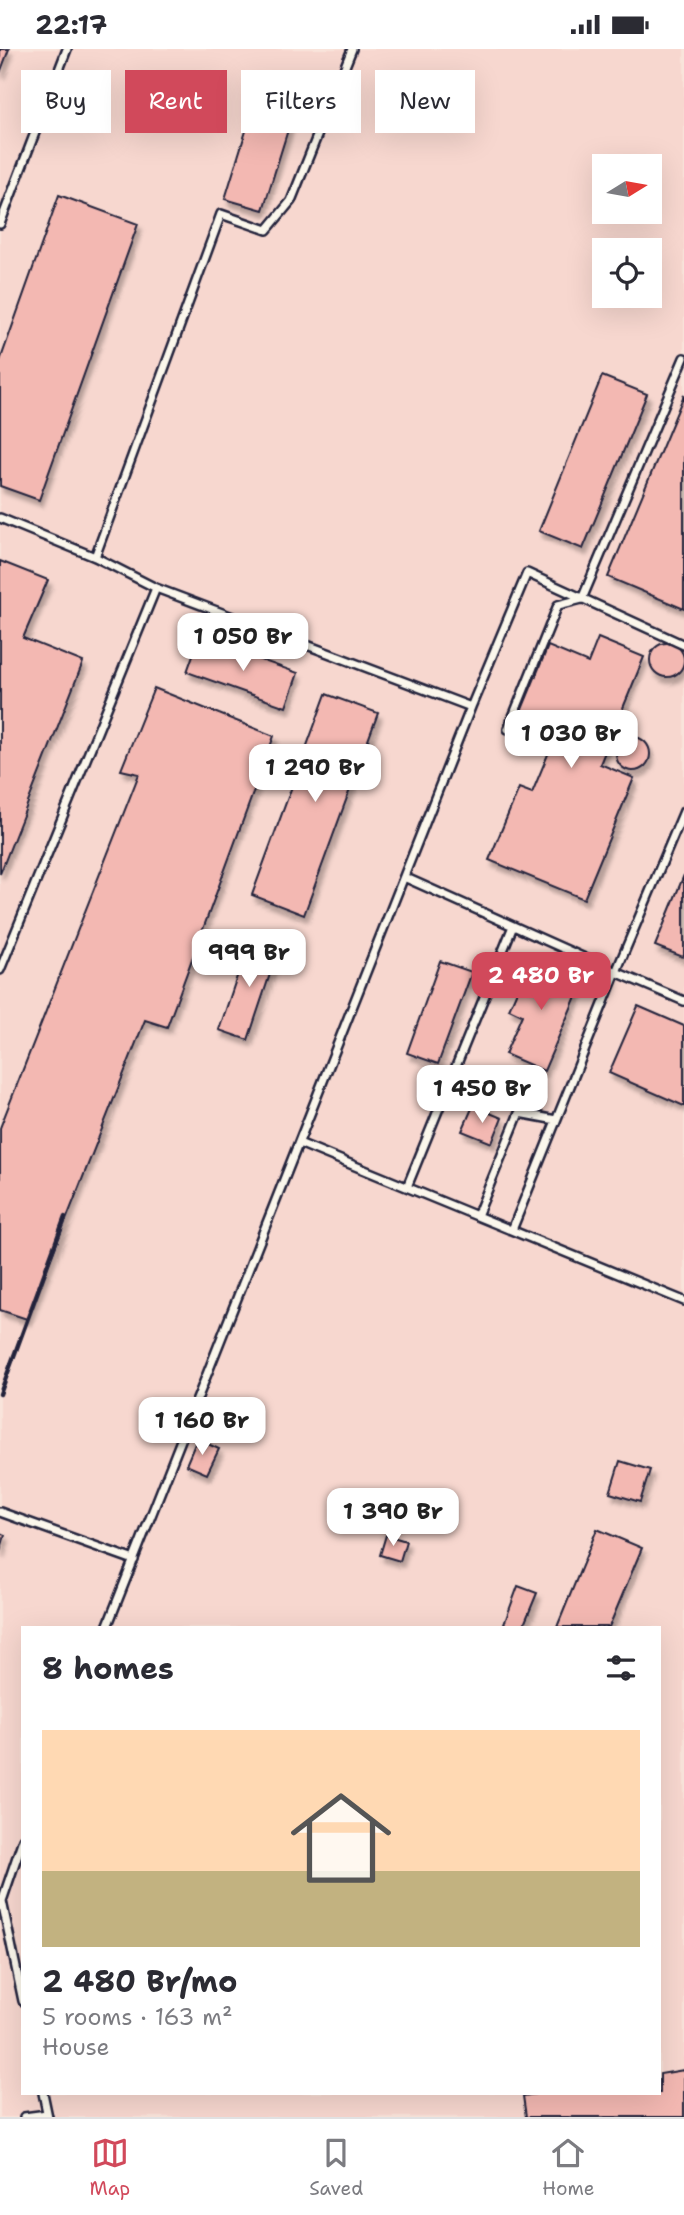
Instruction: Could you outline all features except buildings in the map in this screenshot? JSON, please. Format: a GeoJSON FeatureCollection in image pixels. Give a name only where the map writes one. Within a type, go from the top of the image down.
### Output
{"type":"FeatureCollection","features":[{"type":"Feature","properties":{"kind":"lane"},"geometry":{"type":"LineString","coordinates":[[0,224],[67,49]]}},
{"type":"Feature","properties":{"kind":"lane"},"geometry":{"type":"LineString","coordinates":[[95,557],[221,214],[267,230],[291,201],[352,49]]}},
{"type":"Feature","properties":{"kind":"lane"},"geometry":{"type":"LineString","coordinates":[[582,599],[684,358]]}},
{"type":"Feature","properties":{"kind":"lane"},"geometry":{"type":"LineString","coordinates":[[0,518],[95,557],[156,588],[471,707]]}},
{"type":"Feature","properties":{"kind":"lane"},"geometry":{"type":"LineString","coordinates":[[107,1626],[471,707],[527,573],[684,645]]}},
{"type":"Feature","properties":{"kind":"lane"},"geometry":{"type":"LineString","coordinates":[[0,970],[156,588]]}},
{"type":"Feature","properties":{"kind":"lane"},"geometry":{"type":"LineString","coordinates":[[545,743],[508,729],[558,605],[582,599]]}},
{"type":"Feature","properties":{"kind":"lane"},"geometry":{"type":"LineString","coordinates":[[512,1230],[684,811]]}},
{"type":"Feature","properties":{"kind":"lane"},"geometry":{"type":"LineString","coordinates":[[404,877],[684,1001]]}},
{"type":"Feature","properties":{"kind":"lane"},"geometry":{"type":"LineString","coordinates":[[407,1188],[513,926]]}},
{"type":"Feature","properties":{"kind":"lane"},"geometry":{"type":"LineString","coordinates":[[477,1216],[519,1113],[556,1120]]}},
{"type":"Feature","properties":{"kind":"lane"},"geometry":{"type":"LineString","coordinates":[[299,1143],[684,1301]]}},
{"type":"Feature","properties":{"kind":"lane"},"geometry":{"type":"LineString","coordinates":[[0,1512],[134,1560]]}},
{"type":"Feature","properties":{"kind":"lane"},"geometry":{"type":"LineString","coordinates":[[21,1845],[2,1901],[21,1992]]}},
{"type":"Feature","properties":{"kind":"lane"},"geometry":{"type":"LineString","coordinates":[[14,1960],[21,1958]]}},
{"type":"Feature","properties":{"kind":"lane"},"geometry":{"type":"LineString","coordinates":[[24,2117],[48,2115],[43,2095]]}},
{"type":"Feature","properties":{"kind":"shaded area"},"geometry":{"type":"Polygon","coordinates":[[[0,49],[684,49],[684,2117],[0,2117],[0,49]]]}},
{"type":"Feature","properties":{"kind":"railway"},"geometry":{"type":"LineString","coordinates":[[0,1394],[65,1217]]}}]}
